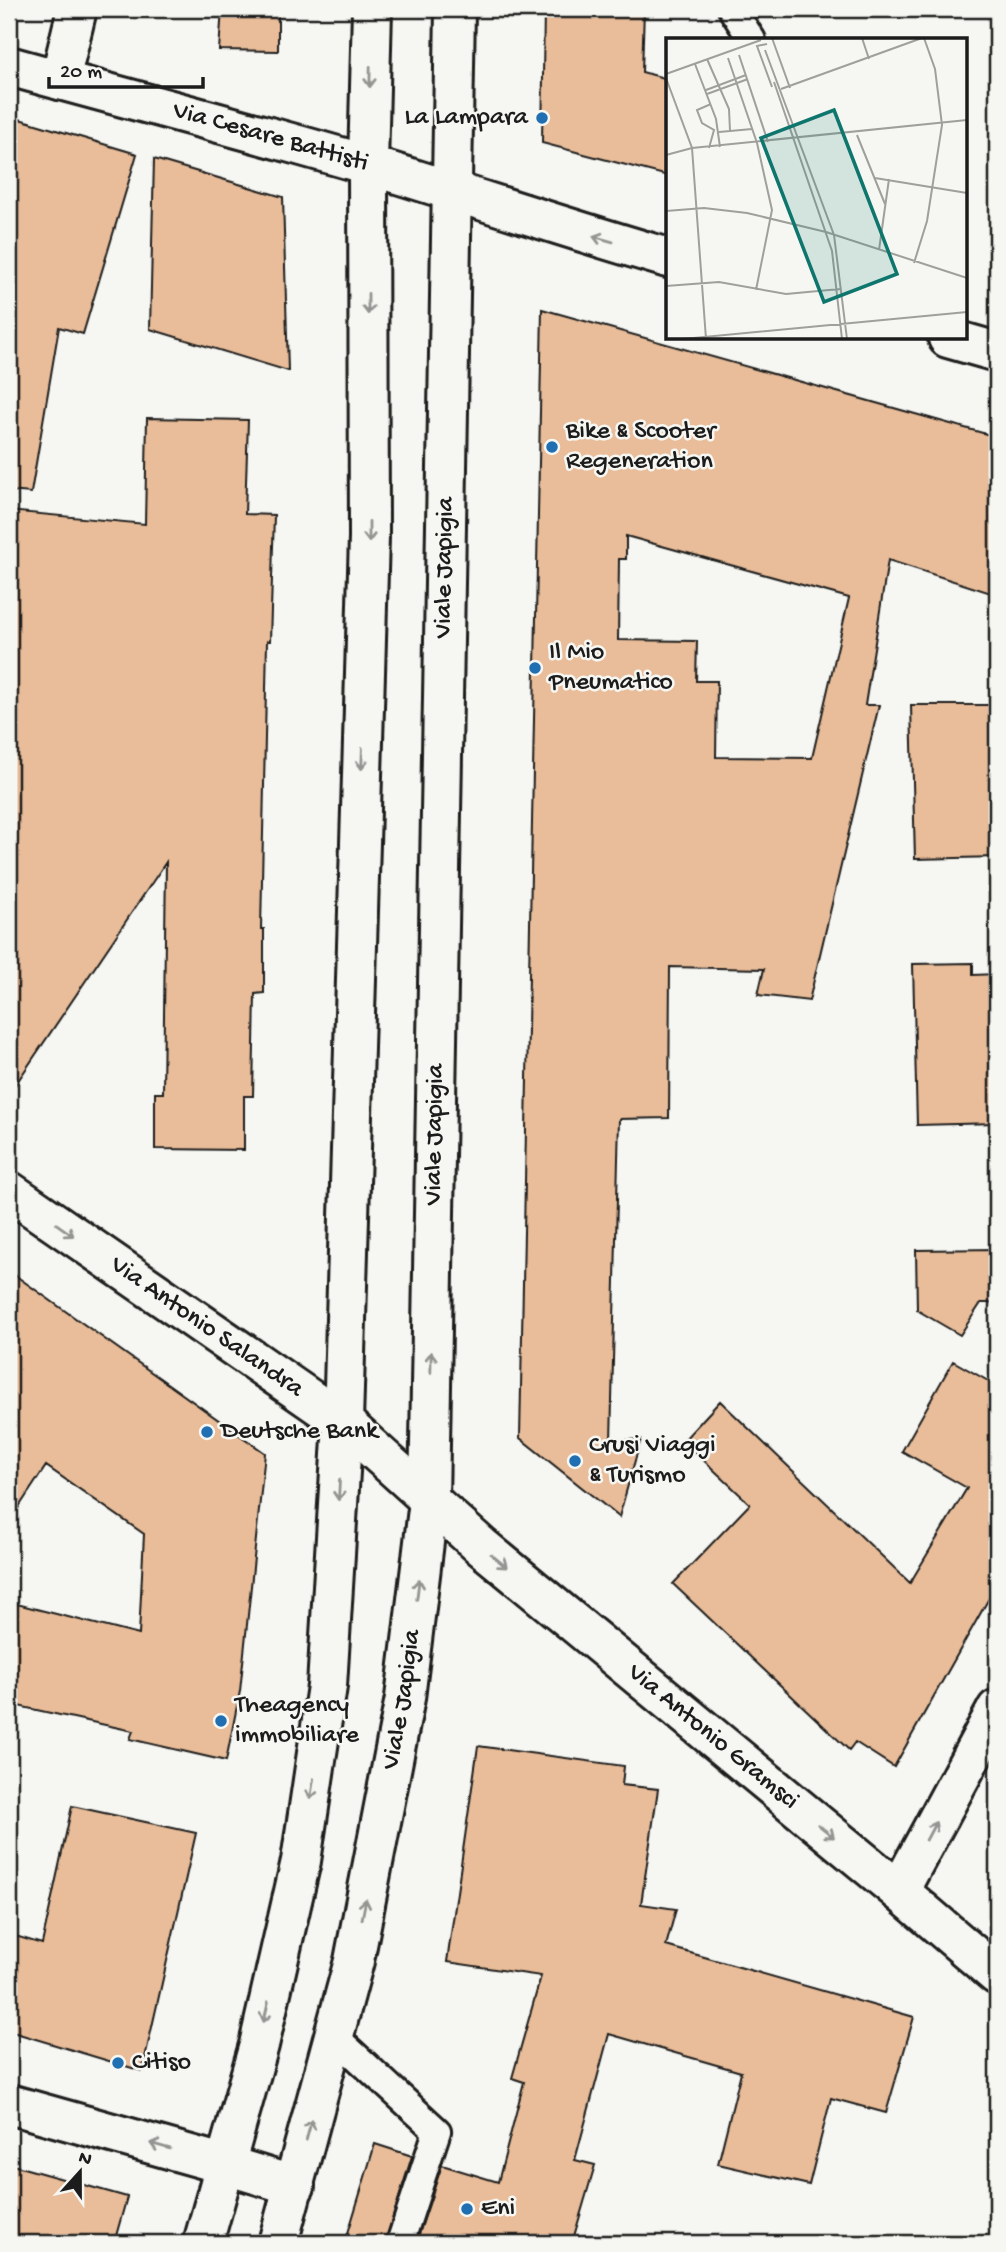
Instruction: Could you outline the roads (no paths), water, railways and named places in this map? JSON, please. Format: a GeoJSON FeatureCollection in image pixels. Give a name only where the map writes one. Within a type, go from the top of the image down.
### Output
{"type":"FeatureCollection","features":[{"type":"Feature","properties":{"kind":"main road"},"geometry":{"type":"LineString","coordinates":[[60,80],[77,9]]}},
{"type":"Feature","properties":{"kind":"main road"},"geometry":{"type":"LineString","coordinates":[[203,2243],[259,2045],[300,1861],[327,1686],[343,1422],[369,537],[368,165],[372,9]]}},
{"type":"Feature","properties":{"kind":"main road","name":"Viale Japigia"},"geometry":{"type":"LineString","coordinates":[[278,2243],[354,1961],[404,1698],[429,1501],[455,9]]}},
{"type":"Feature","properties":{"kind":"main road","name":"Via Cesare Battisti"},"geometry":{"type":"LineString","coordinates":[[9,66],[368,165],[567,229],[666,257]]}},
{"type":"Feature","properties":{"kind":"main road"},"geometry":{"type":"LineString","coordinates":[[955,340],[997,352]]}},
{"type":"Feature","properties":{"kind":"main road","name":"Via Antonio Salandra"},"geometry":{"type":"LineString","coordinates":[[9,1191],[343,1422],[429,1501]]}},
{"type":"Feature","properties":{"kind":"main road","name":"Via Antonio Gramsci"},"geometry":{"type":"LineString","coordinates":[[429,1501],[997,1975]]}},
{"type":"Feature","properties":{"kind":"main road"},"geometry":{"type":"LineString","coordinates":[[899,1891],[997,1709]]}},
{"type":"Feature","properties":{"kind":"main road"},"geometry":{"type":"LineString","coordinates":[[9,2104],[295,2186]]}},
{"type":"Feature","properties":{"kind":"lane"},"geometry":{"type":"LineString","coordinates":[[732,9],[751,38]]}},
{"type":"Feature","properties":{"kind":"lane"},"geometry":{"type":"LineString","coordinates":[[334,2036],[437,2132],[400,2243]]}},
{"type":"Feature","properties":{"kind":"place","name":"La Lampara"},"geometry":{"type":"Point","coordinates":[542,118]}},
{"type":"Feature","properties":{"kind":"place","name":"Bike & Scooter Regeneration"},"geometry":{"type":"Point","coordinates":[552,447]}},
{"type":"Feature","properties":{"kind":"place","name":"Il Mio Pneumatico"},"geometry":{"type":"Point","coordinates":[535,668]}},
{"type":"Feature","properties":{"kind":"place","name":"Deutsche Bank"},"geometry":{"type":"Point","coordinates":[207,1432]}},
{"type":"Feature","properties":{"kind":"place","name":"Crusi Viaggi & Turismo"},"geometry":{"type":"Point","coordinates":[575,1461]}},
{"type":"Feature","properties":{"kind":"place","name":"Theagency immobiliare"},"geometry":{"type":"Point","coordinates":[221,1721]}},
{"type":"Feature","properties":{"kind":"place","name":"Citiso"},"geometry":{"type":"Point","coordinates":[118,2063]}},
{"type":"Feature","properties":{"kind":"place","name":"Eni"},"geometry":{"type":"Point","coordinates":[467,2209]}}]}
